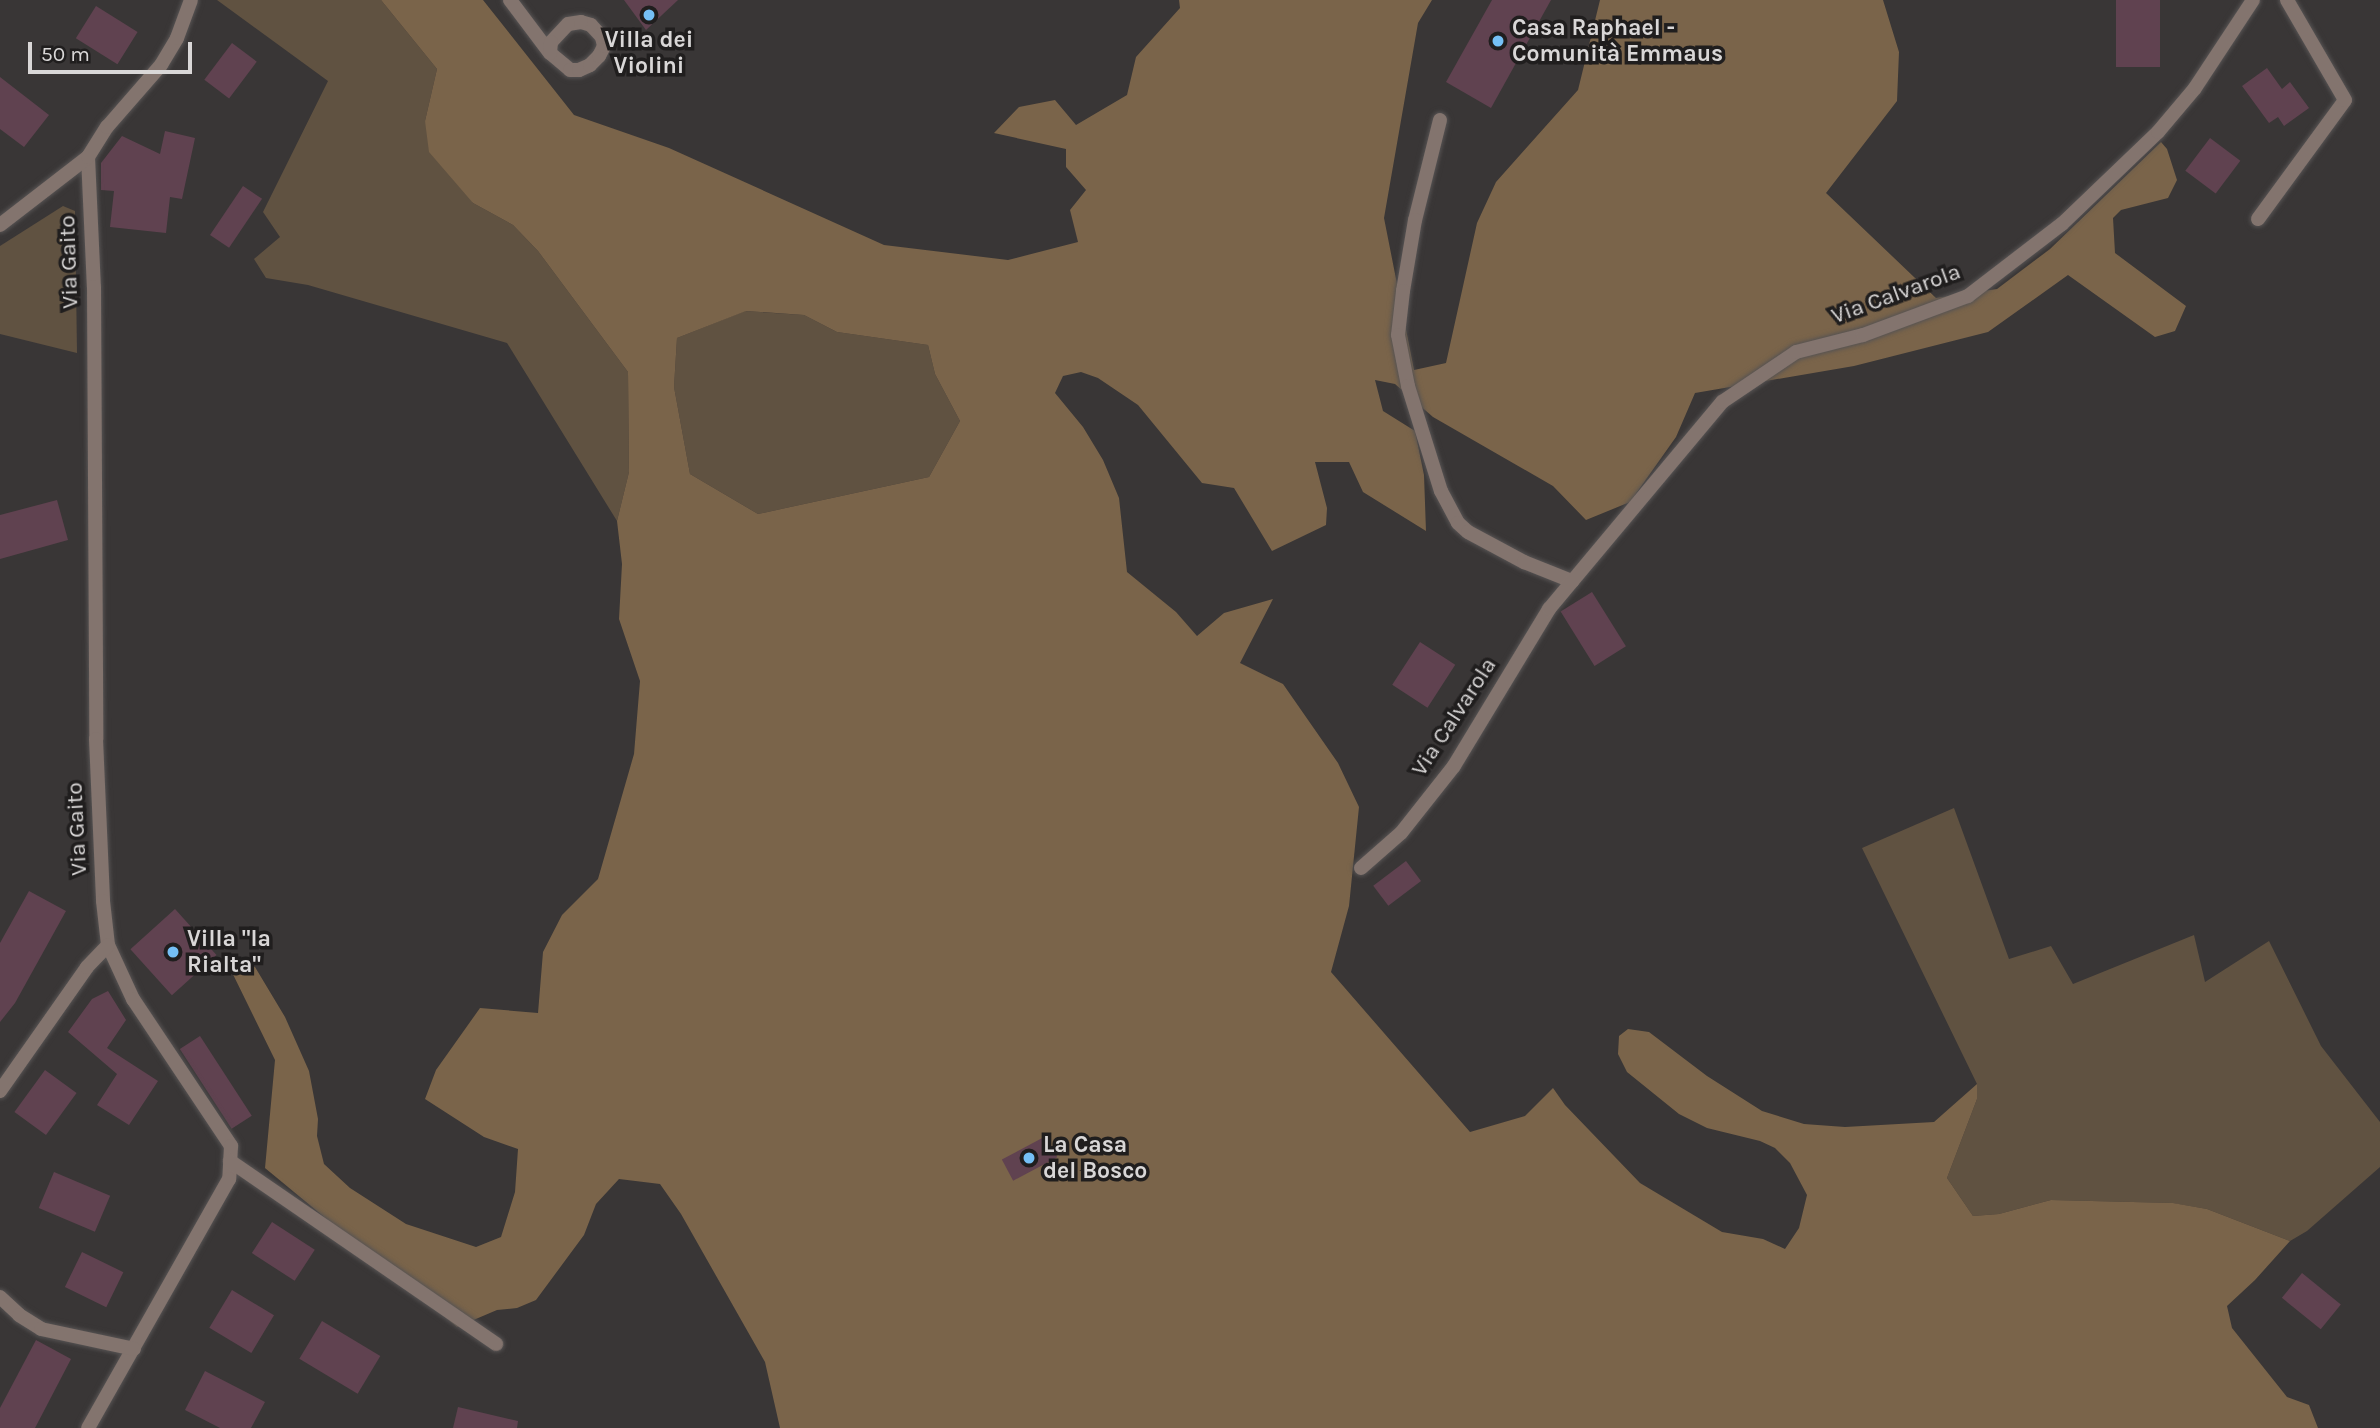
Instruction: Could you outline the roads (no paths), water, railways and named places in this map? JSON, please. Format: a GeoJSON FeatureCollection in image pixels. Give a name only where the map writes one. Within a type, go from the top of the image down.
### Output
{"type":"FeatureCollection","features":[{"type":"Feature","properties":{"kind":"street"},"geometry":{"type":"LineString","coordinates":[[0,225],[88,157],[107,127],[161,65],[177,38],[191,0]]}},
{"type":"Feature","properties":{"kind":"street"},"geometry":{"type":"LineString","coordinates":[[510,0],[550,53]]}},
{"type":"Feature","properties":{"kind":"street","name":"Via Calvarola"},"geometry":{"type":"LineString","coordinates":[[1362,868],[1401,833],[1454,766],[1549,609],[1722,401],[1796,352],[1863,335],[1968,296],[2062,224],[2158,132],[2188,97],[2253,0]]}},
{"type":"Feature","properties":{"kind":"street"},"geometry":{"type":"LineString","coordinates":[[2258,219],[2345,100],[2287,0]]}},
{"type":"Feature","properties":{"kind":"street"},"geometry":{"type":"LineString","coordinates":[[1440,120],[1415,220],[1403,291],[1398,335],[1408,386],[1444,499],[1458,523],[1468,533],[1524,562],[1572,581]]}},
{"type":"Feature","properties":{"kind":"street","name":"Via Gaito"},"geometry":{"type":"LineString","coordinates":[[88,157],[94,287],[96,739],[103,901],[108,944],[133,999],[231,1146],[230,1161]]}},
{"type":"Feature","properties":{"kind":"street"},"geometry":{"type":"LineString","coordinates":[[0,1091],[87,967],[108,944]]}},
{"type":"Feature","properties":{"kind":"street"},"geometry":{"type":"LineString","coordinates":[[230,1161],[496,1344]]}},
{"type":"Feature","properties":{"kind":"street"},"geometry":{"type":"LineString","coordinates":[[88,1428],[229,1179],[230,1161]]}},
{"type":"Feature","properties":{"kind":"street"},"geometry":{"type":"LineString","coordinates":[[0,1297],[19,1315],[41,1329],[134,1349]]}},
{"type":"Feature","properties":{"kind":"place","name":"Villa dei Violini"},"geometry":{"type":"Point","coordinates":[649,15]}},
{"type":"Feature","properties":{"kind":"place","name":"Casa Raphael - Comunità Emmaus"},"geometry":{"type":"Point","coordinates":[1498,41]}},
{"type":"Feature","properties":{"kind":"place","name":"Villa \"la Rialta\""},"geometry":{"type":"Point","coordinates":[173,952]}},
{"type":"Feature","properties":{"kind":"place","name":"La Casa del Bosco"},"geometry":{"type":"Point","coordinates":[1029,1158]}}]}
